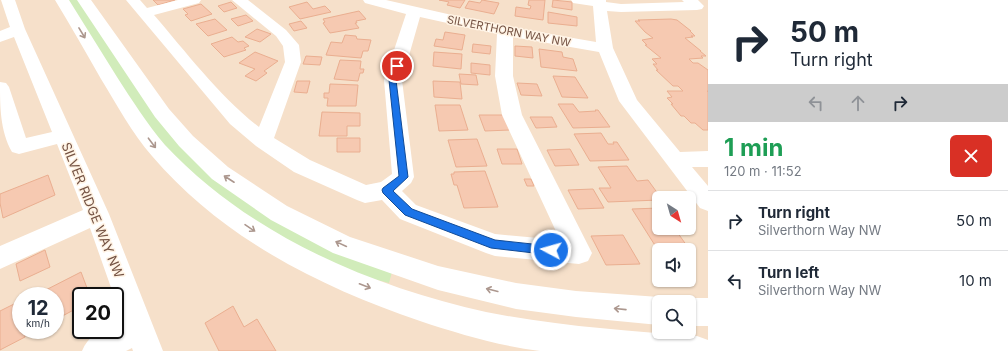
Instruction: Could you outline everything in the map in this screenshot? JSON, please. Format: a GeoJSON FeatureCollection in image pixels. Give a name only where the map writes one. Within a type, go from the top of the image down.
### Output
{"type":"FeatureCollection","features":[{"type":"Feature","properties":{"kind":"street","name":"SILVER RIDGE WAY NW"},"geometry":{"type":"LineString","coordinates":[[8,0],[9,33],[64,136],[97,214],[143,339]]}},
{"type":"Feature","properties":{"kind":"street"},"geometry":{"type":"LineString","coordinates":[[62,0],[138,124],[158,150],[200,191],[224,211],[259,235],[293,254],[341,277],[396,298],[435,312],[486,326],[563,339],[697,351]]}},
{"type":"Feature","properties":{"kind":"street"},"geometry":{"type":"LineString","coordinates":[[84,0],[162,113],[186,141],[220,173],[279,213],[342,245],[438,278],[516,296],[583,305],[652,310]]}},
{"type":"Feature","properties":{"kind":"street"},"geometry":{"type":"LineString","coordinates":[[139,7],[194,0]]}},
{"type":"Feature","properties":{"kind":"street"},"geometry":{"type":"LineString","coordinates":[[239,0],[281,33],[292,45],[293,62],[263,141]]}},
{"type":"Feature","properties":{"kind":"street","name":"SILVERTHORN WAY NW"},"geometry":{"type":"LineString","coordinates":[[370,0],[414,12],[505,32],[605,48]]}},
{"type":"Feature","properties":{"kind":"street"},"geometry":{"type":"LineString","coordinates":[[578,0],[620,8],[697,6],[689,0]]}},
{"type":"Feature","properties":{"kind":"street"},"geometry":{"type":"LineString","coordinates":[[600,3],[605,48],[628,101],[708,202]]}},
{"type":"Feature","properties":{"kind":"street"},"geometry":{"type":"LineString","coordinates":[[139,7],[237,120],[263,141],[302,166],[365,194],[387,190],[403,177],[392,80],[414,12]]}},
{"type":"Feature","properties":{"kind":"street"},"geometry":{"type":"LineString","coordinates":[[387,190],[408,212],[495,244],[579,253],[512,115],[504,76],[505,32]]}},
{"type":"Feature","properties":{"kind":"street","name":"SILVER RIDGE WAY NW"},"geometry":{"type":"LineString","coordinates":[[0,87],[19,147],[64,136]]}},
{"type":"Feature","properties":{"kind":"street"},"geometry":{"type":"LineString","coordinates":[[674,160],[708,159]]}},
{"type":"Feature","properties":{"kind":"street"},"geometry":{"type":"LineString","coordinates":[[0,258],[97,214]]}},
{"type":"Feature","properties":{"kind":"street"},"geometry":{"type":"LineString","coordinates":[[696,312],[708,312]]}},
{"type":"Feature","properties":{"kind":"street"},"geometry":{"type":"LineString","coordinates":[[97,351],[143,339]]}},
{"type":"Feature","properties":{"kind":"shaded area"},"geometry":{"type":"Polygon","coordinates":[[[0,0],[708,0],[708,351],[0,351],[0,0]]]}},
{"type":"Feature","properties":{"kind":"green space"},"geometry":{"type":"Polygon","coordinates":[[[68,0],[78,0],[178,143],[392,272],[389,283],[358,275],[279,237],[197,181],[149,129],[68,0]]]}},
{"type":"Feature","properties":{"kind":"building"},"geometry":{"type":"Polygon","coordinates":[[[153,0],[175,0],[158,5],[153,0]]]}},
{"type":"Feature","properties":{"kind":"building"},"geometry":{"type":"Polygon","coordinates":[[[439,0],[465,0],[460,8],[447,5],[449,2],[439,0]]]}},
{"type":"Feature","properties":{"kind":"building"},"geometry":{"type":"Polygon","coordinates":[[[482,0],[499,3],[494,14],[465,8],[469,1],[480,3],[482,0]]]}},
{"type":"Feature","properties":{"kind":"building"},"geometry":{"type":"Polygon","coordinates":[[[529,0],[545,0],[543,20],[515,16],[516,7],[530,9],[531,6],[528,5],[529,0]]]}},
{"type":"Feature","properties":{"kind":"building"},"geometry":{"type":"Polygon","coordinates":[[[553,0],[572,2],[572,10],[552,7],[553,0]]]}},
{"type":"Feature","properties":{"kind":"building"},"geometry":{"type":"Polygon","coordinates":[[[231,2],[237,8],[224,12],[218,6],[231,2]]]}},
{"type":"Feature","properties":{"kind":"building"},"geometry":{"type":"Polygon","coordinates":[[[307,2],[313,9],[325,6],[331,12],[300,19],[289,7],[307,2]]]}},
{"type":"Feature","properties":{"kind":"building"},"geometry":{"type":"Polygon","coordinates":[[[201,4],[212,14],[191,21],[185,15],[188,14],[183,9],[201,4]]]}},
{"type":"Feature","properties":{"kind":"building"},"geometry":{"type":"Polygon","coordinates":[[[359,11],[366,19],[356,21],[357,23],[355,23],[359,28],[330,33],[323,23],[325,22],[323,19],[359,11]]]}},
{"type":"Feature","properties":{"kind":"building"},"geometry":{"type":"Polygon","coordinates":[[[548,12],[577,17],[577,26],[548,23],[548,12]]]}},
{"type":"Feature","properties":{"kind":"building"},"geometry":{"type":"Polygon","coordinates":[[[246,15],[253,21],[238,26],[231,19],[246,15]]]}},
{"type":"Feature","properties":{"kind":"building"},"geometry":{"type":"Polygon","coordinates":[[[215,19],[227,30],[208,36],[196,24],[215,19]]]}},
{"type":"Feature","properties":{"kind":"building"},"geometry":{"type":"Polygon","coordinates":[[[677,20],[691,31],[695,36],[685,38],[706,56],[701,56],[703,58],[689,59],[693,63],[698,63],[708,70],[708,130],[703,130],[695,123],[691,123],[684,116],[681,116],[671,104],[673,104],[667,98],[672,97],[667,91],[683,91],[678,86],[673,86],[656,70],[658,70],[653,64],[657,64],[652,59],[661,58],[645,45],[647,45],[642,40],[653,38],[635,21],[677,20]]]}},
{"type":"Feature","properties":{"kind":"building"},"geometry":{"type":"Polygon","coordinates":[[[301,21],[307,28],[294,31],[289,24],[301,21]]]}},
{"type":"Feature","properties":{"kind":"building"},"geometry":{"type":"Polygon","coordinates":[[[257,29],[271,34],[260,42],[245,37],[257,29]]]}},
{"type":"Feature","properties":{"kind":"building"},"geometry":{"type":"Polygon","coordinates":[[[445,32],[465,35],[462,50],[434,46],[436,39],[443,40],[445,32]]]}},
{"type":"Feature","properties":{"kind":"building"},"geometry":{"type":"Polygon","coordinates":[[[345,35],[356,36],[357,39],[371,40],[368,51],[363,51],[361,58],[326,55],[331,42],[342,43],[345,35]]]}},
{"type":"Feature","properties":{"kind":"building"},"geometry":{"type":"Polygon","coordinates":[[[232,37],[238,42],[243,41],[249,46],[244,48],[246,50],[224,57],[211,44],[232,37]]]}},
{"type":"Feature","properties":{"kind":"building"},"geometry":{"type":"Polygon","coordinates":[[[473,44],[491,46],[490,54],[472,52],[473,44]]]}},
{"type":"Feature","properties":{"kind":"building"},"geometry":{"type":"Polygon","coordinates":[[[515,46],[532,47],[533,58],[515,56],[515,46]]]}},
{"type":"Feature","properties":{"kind":"building"},"geometry":{"type":"Polygon","coordinates":[[[539,49],[562,52],[563,57],[573,59],[577,71],[541,67],[539,49]]]}},
{"type":"Feature","properties":{"kind":"building"},"geometry":{"type":"Polygon","coordinates":[[[255,52],[278,61],[264,71],[267,73],[256,81],[245,76],[255,69],[239,63],[255,52]]]}},
{"type":"Feature","properties":{"kind":"building"},"geometry":{"type":"Polygon","coordinates":[[[434,52],[462,54],[461,69],[433,66],[434,52]]]}},
{"type":"Feature","properties":{"kind":"building"},"geometry":{"type":"Polygon","coordinates":[[[306,56],[322,57],[320,65],[303,64],[306,56]]]}},
{"type":"Feature","properties":{"kind":"building"},"geometry":{"type":"Polygon","coordinates":[[[340,60],[361,61],[360,69],[364,69],[363,73],[360,73],[358,81],[334,79],[340,60]]]}},
{"type":"Feature","properties":{"kind":"building"},"geometry":{"type":"Polygon","coordinates":[[[471,63],[490,65],[490,75],[471,73],[471,63]]]}},
{"type":"Feature","properties":{"kind":"building"},"geometry":{"type":"Polygon","coordinates":[[[459,74],[476,75],[478,85],[461,84],[459,74]]]}},
{"type":"Feature","properties":{"kind":"building"},"geometry":{"type":"Polygon","coordinates":[[[553,76],[575,77],[588,98],[562,97],[553,76]]]}},
{"type":"Feature","properties":{"kind":"building"},"geometry":{"type":"Polygon","coordinates":[[[297,81],[310,81],[307,93],[294,92],[297,81]]]}},
{"type":"Feature","properties":{"kind":"building"},"geometry":{"type":"Polygon","coordinates":[[[433,81],[460,82],[462,99],[434,97],[433,81]]]}},
{"type":"Feature","properties":{"kind":"building"},"geometry":{"type":"Polygon","coordinates":[[[517,83],[537,84],[542,96],[521,95],[517,83]]]}},
{"type":"Feature","properties":{"kind":"building"},"geometry":{"type":"Polygon","coordinates":[[[330,84],[358,85],[356,106],[327,106],[328,98],[324,98],[324,93],[329,93],[330,84]]]}},
{"type":"Feature","properties":{"kind":"building"},"geometry":{"type":"Polygon","coordinates":[[[558,104],[573,104],[579,112],[598,110],[610,127],[573,128],[558,104]]]}},
{"type":"Feature","properties":{"kind":"building"},"geometry":{"type":"Polygon","coordinates":[[[435,105],[460,105],[468,130],[439,131],[435,105]]]}},
{"type":"Feature","properties":{"kind":"building"},"geometry":{"type":"Polygon","coordinates":[[[322,112],[360,113],[360,126],[347,126],[347,136],[319,136],[322,112]]]}},
{"type":"Feature","properties":{"kind":"building"},"geometry":{"type":"Polygon","coordinates":[[[479,115],[503,115],[510,130],[485,131],[479,115]]]}},
{"type":"Feature","properties":{"kind":"building"},"geometry":{"type":"Polygon","coordinates":[[[530,117],[552,117],[557,127],[536,128],[530,117]]]}},
{"type":"Feature","properties":{"kind":"building"},"geometry":{"type":"Polygon","coordinates":[[[601,133],[608,144],[614,144],[613,142],[617,142],[629,160],[590,161],[574,134],[601,133]]]}},
{"type":"Feature","properties":{"kind":"building"},"geometry":{"type":"Polygon","coordinates":[[[337,138],[360,138],[360,152],[337,152],[337,138]]]}},
{"type":"Feature","properties":{"kind":"building"},"geometry":{"type":"Polygon","coordinates":[[[477,139],[487,166],[456,167],[448,140],[477,139]]]}},
{"type":"Feature","properties":{"kind":"building"},"geometry":{"type":"Polygon","coordinates":[[[497,149],[517,149],[522,164],[502,164],[497,149]]]}},
{"type":"Feature","properties":{"kind":"building"},"geometry":{"type":"Polygon","coordinates":[[[570,149],[579,165],[555,166],[547,150],[570,149]]]}},
{"type":"Feature","properties":{"kind":"building"},"geometry":{"type":"Polygon","coordinates":[[[627,166],[637,181],[648,180],[656,191],[652,191],[652,200],[608,202],[599,188],[611,188],[598,167],[627,166]]]}},
{"type":"Feature","properties":{"kind":"building"},"geometry":{"type":"Polygon","coordinates":[[[485,171],[498,207],[464,208],[457,185],[454,185],[451,174],[454,174],[454,172],[485,171]]]}},
{"type":"Feature","properties":{"kind":"building"},"geometry":{"type":"Polygon","coordinates":[[[48,175],[55,195],[3,218],[0,194],[48,175]]]}},
{"type":"Feature","properties":{"kind":"building"},"geometry":{"type":"Polygon","coordinates":[[[524,179],[531,179],[534,186],[527,186],[524,179]]]}},
{"type":"Feature","properties":{"kind":"building"},"geometry":{"type":"Polygon","coordinates":[[[593,189],[604,208],[578,209],[568,190],[593,189]]]}},
{"type":"Feature","properties":{"kind":"building"},"geometry":{"type":"Polygon","coordinates":[[[652,208],[652,235],[679,235],[685,243],[653,243],[632,209],[652,208]]]}},
{"type":"Feature","properties":{"kind":"building"},"geometry":{"type":"Polygon","coordinates":[[[623,235],[640,264],[606,265],[591,236],[623,235]]]}},
{"type":"Feature","properties":{"kind":"building"},"geometry":{"type":"Polygon","coordinates":[[[45,250],[50,267],[20,281],[16,264],[45,250]]]}},
{"type":"Feature","properties":{"kind":"building"},"geometry":{"type":"Polygon","coordinates":[[[81,272],[87,287],[72,287],[72,311],[64,315],[64,287],[52,287],[81,272]]]}},
{"type":"Feature","properties":{"kind":"building"},"geometry":{"type":"Polygon","coordinates":[[[12,305],[12,339],[21,339],[0,350],[0,311],[12,305]]]}},
{"type":"Feature","properties":{"kind":"building"},"geometry":{"type":"Polygon","coordinates":[[[233,306],[244,327],[257,319],[276,351],[219,351],[205,323],[233,306]]]}},
{"type":"Feature","properties":{"kind":"route"},"geometry":{"type":"LineString","coordinates":[[397,66],[392,80],[403,177],[387,190],[408,212],[495,244],[551,250]]}}]}
